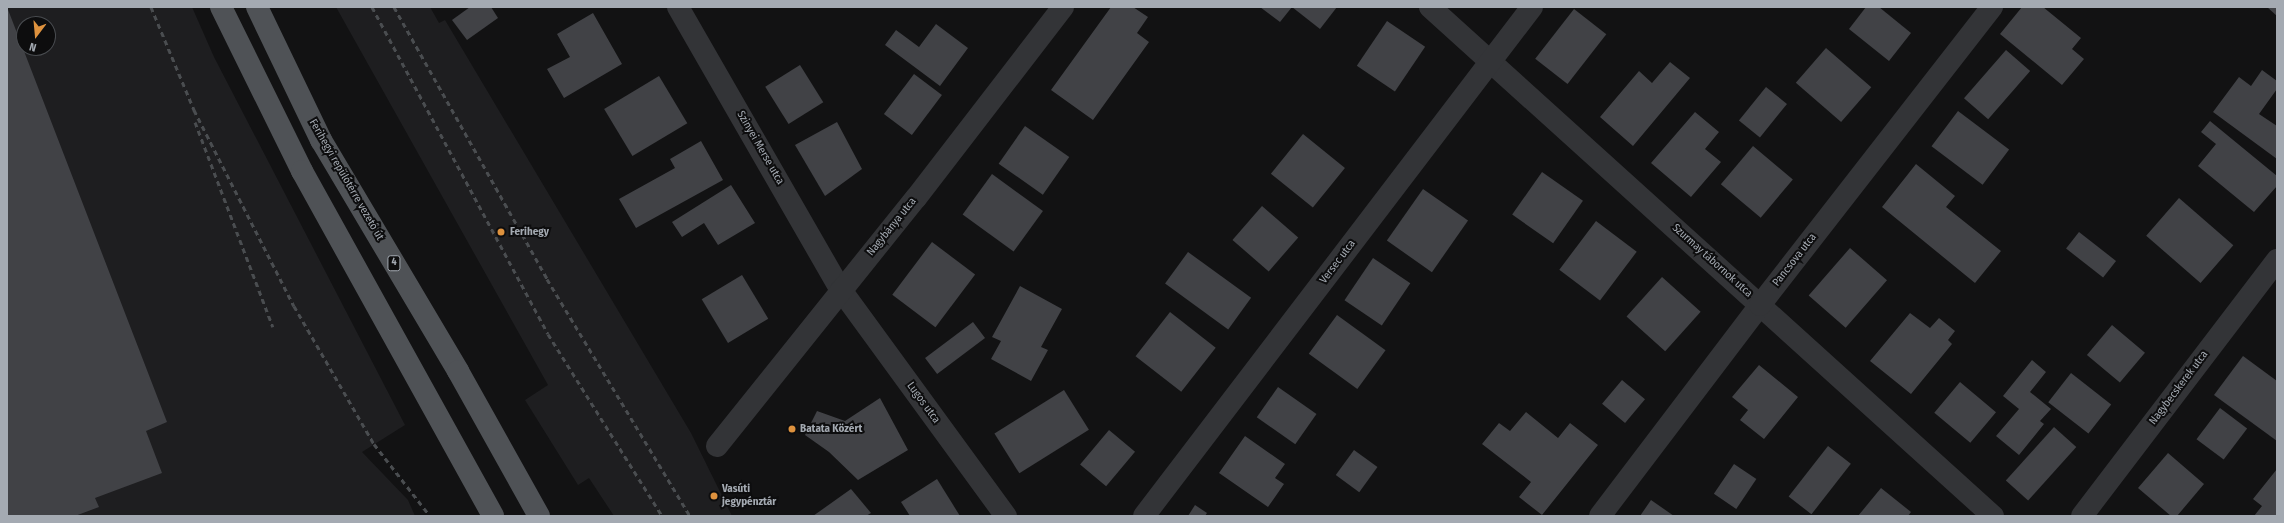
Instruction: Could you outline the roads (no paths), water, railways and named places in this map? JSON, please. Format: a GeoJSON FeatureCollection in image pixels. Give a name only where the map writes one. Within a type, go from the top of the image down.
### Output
{"type":"FeatureCollection","features":[{"type":"Feature","properties":{"kind":"main road"},"geometry":{"type":"LineString","coordinates":[[221,7],[302,171],[493,516]]}},
{"type":"Feature","properties":{"kind":"main road","name":"Ferihegyi repülőtérre vezető út"},"geometry":{"type":"LineString","coordinates":[[257,7],[321,140],[458,371],[539,516]]}},
{"type":"Feature","properties":{"kind":"street","name":"Szinyei Merse utca"},"geometry":{"type":"LineString","coordinates":[[678,7],[841,290]]}},
{"type":"Feature","properties":{"kind":"street","name":"Nagybánya utca"},"geometry":{"type":"LineString","coordinates":[[717,446],[916,198],[1064,7]]}},
{"type":"Feature","properties":{"kind":"street","name":"Szurmay tábornok utca"},"geometry":{"type":"LineString","coordinates":[[1430,7],[1993,516]]}},
{"type":"Feature","properties":{"kind":"street","name":"Versec utca"},"geometry":{"type":"LineString","coordinates":[[1144,516],[1532,7]]}},
{"type":"Feature","properties":{"kind":"street","name":"Pancsova utca"},"geometry":{"type":"LineString","coordinates":[[1600,516],[1760,305],[1992,7]]}},
{"type":"Feature","properties":{"kind":"street","name":"Nagybecskerek utca"},"geometry":{"type":"LineString","coordinates":[[2082,516],[2277,260]]}},
{"type":"Feature","properties":{"kind":"street","name":"Lugos utca"},"geometry":{"type":"LineString","coordinates":[[841,290],[1006,516]]}},
{"type":"Feature","properties":{"kind":"railway"},"geometry":{"type":"LineString","coordinates":[[151,7],[194,110],[294,306],[374,444],[430,516]]}},
{"type":"Feature","properties":{"kind":"railway"},"geometry":{"type":"LineString","coordinates":[[372,7],[548,334],[662,516]]}},
{"type":"Feature","properties":{"kind":"railway"},"geometry":{"type":"LineString","coordinates":[[394,7],[547,279],[690,516]]}},
{"type":"Feature","properties":{"kind":"railway"},"geometry":{"type":"LineString","coordinates":[[195,122],[273,327]]}},
{"type":"Feature","properties":{"kind":"place","name":"Ferihegy"},"geometry":{"type":"Point","coordinates":[501,232]}},
{"type":"Feature","properties":{"kind":"place","name":"Batata Közért"},"geometry":{"type":"Point","coordinates":[792,429]}},
{"type":"Feature","properties":{"kind":"place","name":"Vasúti jegypénztár"},"geometry":{"type":"Point","coordinates":[714,496]}}]}
